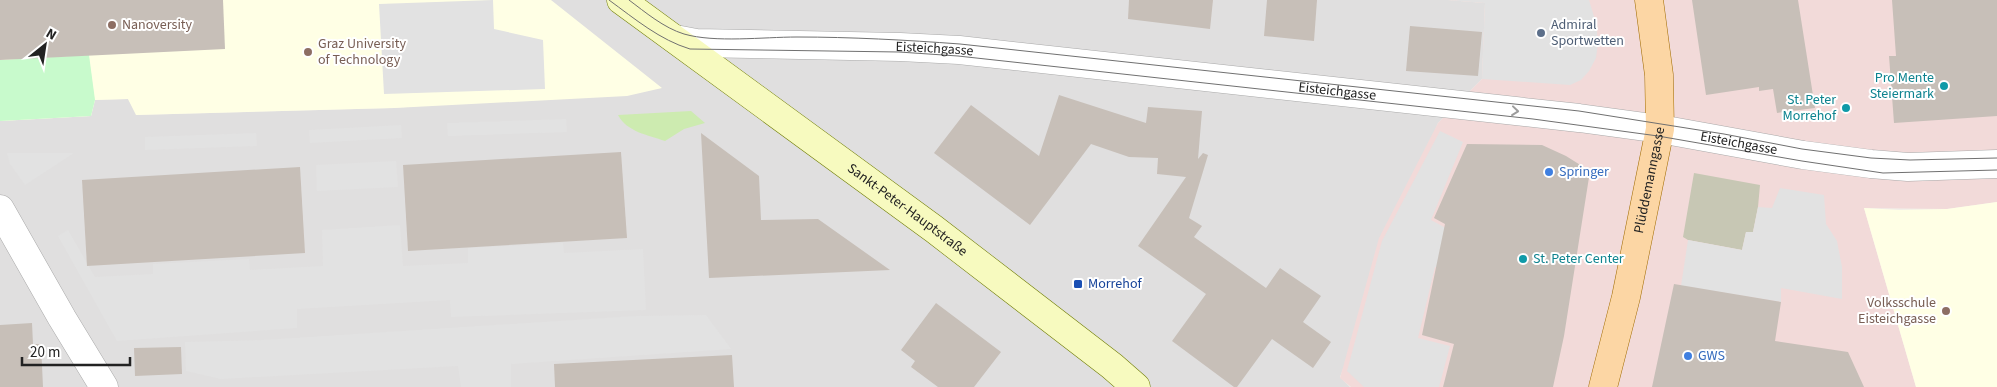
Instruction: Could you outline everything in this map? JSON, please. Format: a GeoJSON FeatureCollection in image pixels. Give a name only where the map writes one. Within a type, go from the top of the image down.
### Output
{"type":"FeatureCollection","features":[{"type":"Feature","properties":{"kind":"main road","name":"Sankt-Peter-Hauptstraße"},"geometry":{"type":"LineString","coordinates":[[621,0],[934,229],[1112,366],[1136,387]]}},
{"type":"Feature","properties":{"kind":"main road","name":"Plüddemanngasse"},"geometry":{"type":"LineString","coordinates":[[1603,387],[1626,297],[1660,129],[1659,75],[1650,0]]}},
{"type":"Feature","properties":{"kind":"street","name":"Eisteichgasse"},"geometry":{"type":"LineString","coordinates":[[675,39],[696,43],[900,46],[959,50],[1579,118],[1660,129],[1803,154],[1886,165],[1997,164]]}},
{"type":"Feature","properties":{"kind":"street"},"geometry":{"type":"LineString","coordinates":[[0,209],[104,387]]}},
{"type":"Feature","properties":{"kind":"shaded area","name":"Graz University of Technology"},"geometry":{"type":"Polygon","coordinates":[[[0,0],[551,0],[662,88],[627,96],[394,108],[136,115],[128,99],[95,100],[91,116],[0,121],[0,0]]]}},
{"type":"Feature","properties":{"kind":"shaded area"},"geometry":{"type":"Polygon","coordinates":[[[493,0],[494,29],[543,40],[545,89],[384,94],[379,4],[493,0]]]}},
{"type":"Feature","properties":{"kind":"shaded area"},"geometry":{"type":"Polygon","coordinates":[[[549,0],[1448,0],[1485,3],[1482,79],[1438,123],[1340,377],[1350,387],[0,387],[0,121],[91,116],[95,100],[128,99],[137,115],[394,108],[661,88],[549,0]]]}},
{"type":"Feature","properties":{"kind":"shaded area"},"geometry":{"type":"Polygon","coordinates":[[[1448,0],[1997,0],[1997,202],[1947,209],[1864,208],[1916,387],[1351,387],[1340,378],[1379,238],[1438,123],[1482,79],[1485,3],[1448,0]]]}},
{"type":"Feature","properties":{"kind":"shaded area","name":"Admiral Sportwetten"},"geometry":{"type":"Polygon","coordinates":[[[1448,0],[1589,0],[1596,23],[1598,43],[1596,58],[1589,71],[1581,80],[1570,85],[1482,79],[1485,3],[1448,0]]]}},
{"type":"Feature","properties":{"kind":"shaded area"},"geometry":{"type":"Polygon","coordinates":[[[566,119],[567,132],[448,136],[447,123],[566,119]]]}},
{"type":"Feature","properties":{"kind":"shaded area"},"geometry":{"type":"Polygon","coordinates":[[[401,125],[402,138],[310,143],[309,130],[401,125]]]}},
{"type":"Feature","properties":{"kind":"shaded area"},"geometry":{"type":"Polygon","coordinates":[[[1440,131],[1463,142],[1431,220],[1470,241],[1464,272],[1435,267],[1418,338],[1450,346],[1439,387],[1364,387],[1347,371],[1382,241],[1440,131]]]}},
{"type":"Feature","properties":{"kind":"shaded area"},"geometry":{"type":"Polygon","coordinates":[[[256,133],[257,146],[145,150],[145,137],[256,133]]]}},
{"type":"Feature","properties":{"kind":"shaded area"},"geometry":{"type":"Polygon","coordinates":[[[7,153],[74,153],[25,185],[10,164],[7,153]]]}},
{"type":"Feature","properties":{"kind":"shaded area"},"geometry":{"type":"Polygon","coordinates":[[[396,161],[398,187],[317,191],[316,165],[396,161]]]}},
{"type":"Feature","properties":{"kind":"shaded area"},"geometry":{"type":"Polygon","coordinates":[[[1694,173],[1760,185],[1753,232],[1746,232],[1742,250],[1688,240],[1683,237],[1694,173]]]}},
{"type":"Feature","properties":{"kind":"shaded area"},"geometry":{"type":"Polygon","coordinates":[[[1780,188],[1824,195],[1826,224],[1837,241],[1842,267],[1842,299],[1781,288],[1781,302],[1681,286],[1688,240],[1742,250],[1746,232],[1753,232],[1758,207],[1772,208],[1780,188]]]}},
{"type":"Feature","properties":{"kind":"shaded area","name":"Volksschule Eisteichgasse"},"geometry":{"type":"Polygon","coordinates":[[[1997,202],[1997,387],[1916,387],[1864,208],[1899,210],[1947,209],[1997,202]]]}},
{"type":"Feature","properties":{"kind":"shaded area"},"geometry":{"type":"Polygon","coordinates":[[[400,225],[403,266],[468,263],[468,248],[563,243],[564,253],[643,249],[646,310],[451,317],[450,300],[297,309],[297,328],[117,341],[58,236],[68,230],[95,277],[153,274],[153,264],[249,259],[250,270],[323,266],[322,230],[400,225]]]}},
{"type":"Feature","properties":{"kind":"shaded area"},"geometry":{"type":"Polygon","coordinates":[[[706,315],[731,349],[511,364],[511,387],[461,387],[458,366],[221,379],[186,371],[185,342],[263,340],[636,316],[706,315]]]}},
{"type":"Feature","properties":{"kind":"green space"},"geometry":{"type":"Polygon","coordinates":[[[89,55],[95,100],[91,116],[0,121],[0,60],[89,55]]]}},
{"type":"Feature","properties":{"kind":"green space"},"geometry":{"type":"Polygon","coordinates":[[[691,111],[705,123],[684,129],[665,141],[632,129],[618,115],[691,111]]]}},
{"type":"Feature","properties":{"kind":"building","name":"Nanoversity"},"geometry":{"type":"Polygon","coordinates":[[[0,0],[223,0],[225,49],[0,60],[0,0]]]}},
{"type":"Feature","properties":{"kind":"building"},"geometry":{"type":"Polygon","coordinates":[[[1129,0],[1213,0],[1210,29],[1128,19],[1129,0]]]}},
{"type":"Feature","properties":{"kind":"building"},"geometry":{"type":"Polygon","coordinates":[[[1267,0],[1317,0],[1314,41],[1264,36],[1267,0]]]}},
{"type":"Feature","properties":{"kind":"building"},"geometry":{"type":"Polygon","coordinates":[[[1692,0],[1798,0],[1815,108],[1777,113],[1773,89],[1759,91],[1759,87],[1706,95],[1692,0]]]}},
{"type":"Feature","properties":{"kind":"building"},"geometry":{"type":"Polygon","coordinates":[[[1892,0],[1997,0],[1997,116],[1894,123],[1889,56],[1896,56],[1892,0]]]}},
{"type":"Feature","properties":{"kind":"building"},"geometry":{"type":"Polygon","coordinates":[[[1410,26],[1482,32],[1478,76],[1406,71],[1410,26]]]}},
{"type":"Feature","properties":{"kind":"building"},"geometry":{"type":"Polygon","coordinates":[[[1059,95],[1146,123],[1148,107],[1202,111],[1198,159],[1203,153],[1208,155],[1189,218],[1202,226],[1194,237],[1266,288],[1280,268],[1321,296],[1303,322],[1331,342],[1313,368],[1272,339],[1237,387],[1234,387],[1172,341],[1206,294],[1138,246],[1186,177],[1157,174],[1158,158],[1129,157],[1091,144],[1030,225],[934,153],[971,105],[1039,156],[1059,95]]]}},
{"type":"Feature","properties":{"kind":"building"},"geometry":{"type":"Polygon","coordinates":[[[701,133],[759,176],[761,220],[818,219],[890,270],[709,278],[701,133]]]}},
{"type":"Feature","properties":{"kind":"building","name":"St. Peter Center"},"geometry":{"type":"Polygon","coordinates":[[[1467,144],[1542,145],[1566,156],[1590,171],[1564,336],[1553,387],[1443,387],[1454,344],[1422,335],[1445,224],[1434,218],[1467,144]]]}},
{"type":"Feature","properties":{"kind":"building"},"geometry":{"type":"Polygon","coordinates":[[[621,152],[627,238],[408,251],[403,165],[621,152]]]}},
{"type":"Feature","properties":{"kind":"building"},"geometry":{"type":"Polygon","coordinates":[[[300,167],[305,253],[87,266],[82,180],[300,167]]]}},
{"type":"Feature","properties":{"kind":"building"},"geometry":{"type":"Polygon","coordinates":[[[1674,284],[1781,302],[1775,341],[1848,352],[1864,387],[1652,387],[1674,284]]]}},
{"type":"Feature","properties":{"kind":"building"},"geometry":{"type":"Polygon","coordinates":[[[936,303],[1001,352],[974,387],[938,387],[911,367],[915,361],[901,350],[936,303]]]}},
{"type":"Feature","properties":{"kind":"building"},"geometry":{"type":"Polygon","coordinates":[[[32,323],[33,344],[41,344],[43,387],[0,387],[0,325],[32,323]]]}},
{"type":"Feature","properties":{"kind":"building"},"geometry":{"type":"Polygon","coordinates":[[[181,347],[182,374],[135,376],[134,348],[181,347]]]}},
{"type":"Feature","properties":{"kind":"building"},"geometry":{"type":"Polygon","coordinates":[[[732,355],[734,387],[555,387],[554,364],[732,355]]]}},
{"type":"Feature","properties":{"kind":"tram line"},"geometry":{"type":"LineString","coordinates":[[609,0],[658,35],[690,49],[899,52],[958,56],[1533,119],[1658,136],[1883,173],[1997,170]]}},
{"type":"Feature","properties":{"kind":"tram line"},"geometry":{"type":"LineString","coordinates":[[629,0],[669,28],[696,37],[724,39],[838,38],[960,44],[1579,111],[1724,134],[1802,149],[1871,158],[1910,160],[1997,158]]}},
{"type":"Feature","properties":{"kind":"place","name":"Nanoversity"},"geometry":{"type":"Point","coordinates":[112,25]}},
{"type":"Feature","properties":{"kind":"place","name":"Admiral Sportwetten"},"geometry":{"type":"Point","coordinates":[1541,33]}},
{"type":"Feature","properties":{"kind":"place","name":"Graz University of Technology"},"geometry":{"type":"Point","coordinates":[308,52]}},
{"type":"Feature","properties":{"kind":"place","name":"Pro Mente Steiermark"},"geometry":{"type":"Point","coordinates":[1944,86]}},
{"type":"Feature","properties":{"kind":"place","name":"St. Peter Morrehof"},"geometry":{"type":"Point","coordinates":[1846,108]}},
{"type":"Feature","properties":{"kind":"place","name":"Springer"},"geometry":{"type":"Point","coordinates":[1549,172]}},
{"type":"Feature","properties":{"kind":"place","name":"St. Peter Center"},"geometry":{"type":"Point","coordinates":[1523,259]}},
{"type":"Feature","properties":{"kind":"place","name":"Morrehof"},"geometry":{"type":"Point","coordinates":[1078,284]}},
{"type":"Feature","properties":{"kind":"place","name":"Volksschule Eisteichgasse"},"geometry":{"type":"Point","coordinates":[1946,311]}},
{"type":"Feature","properties":{"kind":"place","name":"GWS"},"geometry":{"type":"Point","coordinates":[1688,356]}}]}
